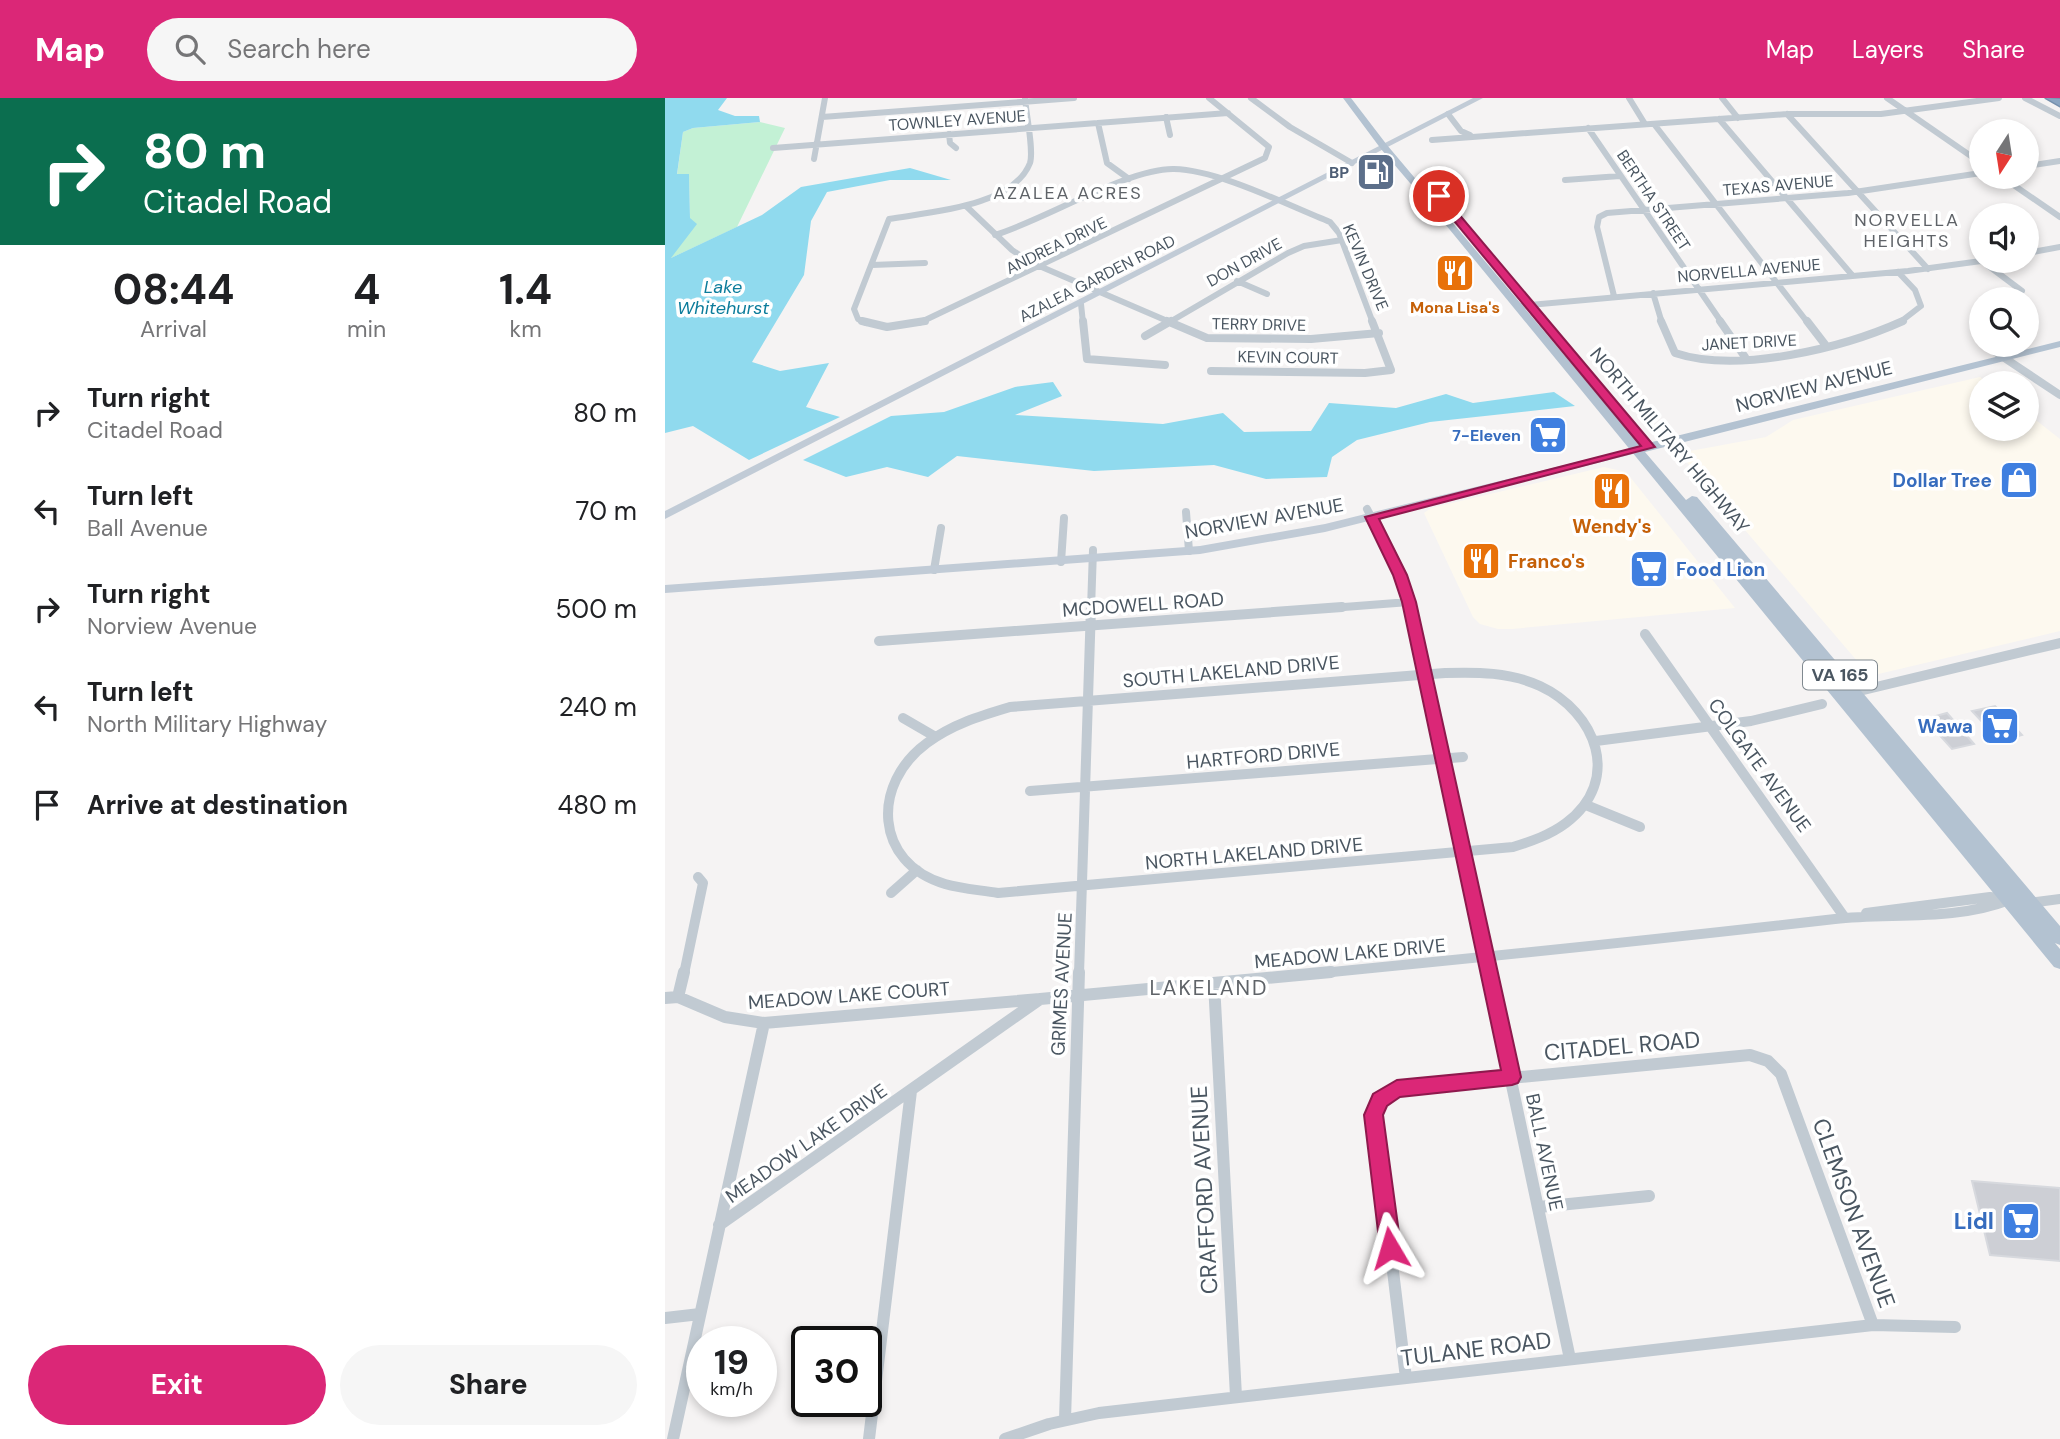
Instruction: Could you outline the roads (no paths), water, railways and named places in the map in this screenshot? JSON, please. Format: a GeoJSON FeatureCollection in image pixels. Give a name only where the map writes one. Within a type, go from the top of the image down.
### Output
{"type":"FeatureCollection","features":[{"type":"Feature","properties":{"kind":"highway"},"geometry":{"type":"LineString","coordinates":[[2051,98],[2060,103]]}},
{"type":"Feature","properties":{"kind":"main road","name":"NORTH MILITARY HIGHWAY"},"geometry":{"type":"LineString","coordinates":[[1346,98],[1524,305],[1847,694],[2060,938]]}},
{"type":"Feature","properties":{"kind":"main road","name":"NORTH MILITARY HIGHWAY"},"geometry":{"type":"LineString","coordinates":[[1356,98],[1388,145]]}},
{"type":"Feature","properties":{"kind":"main road","name":"AZALEA GARDEN ROAD"},"geometry":{"type":"LineString","coordinates":[[665,516],[1479,98]]}},
{"type":"Feature","properties":{"kind":"main road"},"geometry":{"type":"LineString","coordinates":[[2039,341],[2060,337]]}},
{"type":"Feature","properties":{"kind":"main road","name":"NORVIEW AVENUE"},"geometry":{"type":"LineString","coordinates":[[2039,347],[2060,344]]}},
{"type":"Feature","properties":{"kind":"main road","name":"NORVIEW AVENUE"},"geometry":{"type":"LineString","coordinates":[[665,589],[1188,547],[1293,535],[1369,513],[1987,357]]}},
{"type":"Feature","properties":{"kind":"main road","name":"AZALEA GARDEN ROAD"},"geometry":{"type":"LineString","coordinates":[[665,529],[730,484]]}},
{"type":"Feature","properties":{"kind":"main road","name":"NORVIEW AVENUE"},"geometry":{"type":"LineString","coordinates":[[665,579],[935,566]]}},
{"type":"Feature","properties":{"kind":"main road","name":"NORTH MILITARY HIGHWAY"},"geometry":{"type":"LineString","coordinates":[[1847,694],[2060,962]]}},
{"type":"Feature","properties":{"kind":"street"},"geometry":{"type":"LineString","coordinates":[[814,159],[825,98]]}},
{"type":"Feature","properties":{"kind":"street"},"geometry":{"type":"LineString","coordinates":[[822,117],[1074,98]]}},
{"type":"Feature","properties":{"kind":"street"},"geometry":{"type":"LineString","coordinates":[[1209,98],[1228,113]]}},
{"type":"Feature","properties":{"kind":"street"},"geometry":{"type":"LineString","coordinates":[[1251,98],[1290,127],[1352,163]]}},
{"type":"Feature","properties":{"kind":"street"},"geometry":{"type":"LineString","coordinates":[[1629,98],[1645,124]]}},
{"type":"Feature","properties":{"kind":"street"},"geometry":{"type":"LineString","coordinates":[[1722,98],[1738,118]]}},
{"type":"Feature","properties":{"kind":"street"},"geometry":{"type":"LineString","coordinates":[[1887,98],[1969,155]]}},
{"type":"Feature","properties":{"kind":"street"},"geometry":{"type":"LineString","coordinates":[[1432,140],[1470,135],[1787,114],[1871,115],[1999,98]]}},
{"type":"Feature","properties":{"kind":"street"},"geometry":{"type":"LineString","coordinates":[[2025,98],[2060,116]]}},
{"type":"Feature","properties":{"kind":"street"},"geometry":{"type":"LineString","coordinates":[[928,271],[923,259],[872,265],[889,219],[966,206],[1002,192],[1025,173],[1031,161],[1026,100]]}},
{"type":"Feature","properties":{"kind":"street","name":"TOWNLEY AVENUE"},"geometry":{"type":"LineString","coordinates":[[773,148],[1228,113]]}},
{"type":"Feature","properties":{"kind":"street","name":"ANDREA DRIVE"},"geometry":{"type":"LineString","coordinates":[[872,265],[854,313],[858,319],[871,326],[897,327],[926,321],[1265,158],[1269,147],[1228,113]]}},
{"type":"Feature","properties":{"kind":"street"},"geometry":{"type":"LineString","coordinates":[[1447,114],[1461,131],[1470,135]]}},
{"type":"Feature","properties":{"kind":"street"},"geometry":{"type":"LineString","coordinates":[[1787,114],[1928,269]]}},
{"type":"Feature","properties":{"kind":"street"},"geometry":{"type":"LineString","coordinates":[[1166,117],[1170,135]]}},
{"type":"Feature","properties":{"kind":"street"},"geometry":{"type":"LineString","coordinates":[[1719,119],[1852,275]]}},
{"type":"Feature","properties":{"kind":"street"},"geometry":{"type":"LineString","coordinates":[[1098,123],[1106,165],[1129,179]]}},
{"type":"Feature","properties":{"kind":"street"},"geometry":{"type":"LineString","coordinates":[[1654,124],[1827,346]]}},
{"type":"Feature","properties":{"kind":"street","name":"BERTHA STREET"},"geometry":{"type":"LineString","coordinates":[[1588,128],[1745,357]]}},
{"type":"Feature","properties":{"kind":"street"},"geometry":{"type":"LineString","coordinates":[[949,134],[950,143],[955,148]]}},
{"type":"Feature","properties":{"kind":"street"},"geometry":{"type":"LineString","coordinates":[[2039,164],[2060,161]]}},
{"type":"Feature","properties":{"kind":"street","name":"KEVIN DRIVE"},"geometry":{"type":"LineString","coordinates":[[1129,179],[1157,170],[1180,169],[1222,180],[1330,222],[1342,240],[1391,370],[1365,373]]}},
{"type":"Feature","properties":{"kind":"street","name":"TEXAS AVENUE"},"geometry":{"type":"LineString","coordinates":[[1614,296],[1597,223],[1602,214],[1858,192],[1969,175]]}},
{"type":"Feature","properties":{"kind":"street"},"geometry":{"type":"LineString","coordinates":[[1565,180],[1620,176]]}},
{"type":"Feature","properties":{"kind":"street"},"geometry":{"type":"LineString","coordinates":[[995,235],[1028,225],[1129,179]]}},
{"type":"Feature","properties":{"kind":"street"},"geometry":{"type":"LineString","coordinates":[[2019,189],[2060,217]]}},
{"type":"Feature","properties":{"kind":"street","name":"TERRY DRIVE"},"geometry":{"type":"LineString","coordinates":[[966,206],[1020,256],[1197,336],[1216,339],[1311,339],[1379,333]]}},
{"type":"Feature","properties":{"kind":"street"},"geometry":{"type":"LineString","coordinates":[[884,212],[894,217]]}},
{"type":"Feature","properties":{"kind":"street","name":"DON DRIVE"},"geometry":{"type":"LineString","coordinates":[[1146,336],[1165,322],[1301,247],[1342,240]]}},
{"type":"Feature","properties":{"kind":"street"},"geometry":{"type":"LineString","coordinates":[[2039,251],[2060,247]]}},
{"type":"Feature","properties":{"kind":"street","name":"NORVELLA AVENUE"},"geometry":{"type":"LineString","coordinates":[[1524,305],[1898,272],[1969,263]]}},
{"type":"Feature","properties":{"kind":"street","name":"JANET DRIVE"},"geometry":{"type":"LineString","coordinates":[[1653,293],[1674,352],[1692,359],[1785,356],[1827,346],[1915,315],[1921,306],[1919,297],[1898,272]]}},
{"type":"Feature","properties":{"kind":"street"},"geometry":{"type":"LineString","coordinates":[[1998,273],[2017,287]]}},
{"type":"Feature","properties":{"kind":"street"},"geometry":{"type":"LineString","coordinates":[[1237,281],[1267,294]]}},
{"type":"Feature","properties":{"kind":"street"},"geometry":{"type":"LineString","coordinates":[[1081,304],[1087,359],[1164,365]]}},
{"type":"Feature","properties":{"kind":"street"},"geometry":{"type":"LineString","coordinates":[[2003,357],[2060,396]]}},
{"type":"Feature","properties":{"kind":"street","name":"KEVIN COURT"},"geometry":{"type":"LineString","coordinates":[[1211,371],[1365,373]]}},
{"type":"Feature","properties":{"kind":"street"},"geometry":{"type":"LineString","coordinates":[[1186,512],[1188,547]]}},
{"type":"Feature","properties":{"kind":"street","name":"BALL AVENUE"},"geometry":{"type":"LineString","coordinates":[[1369,513],[1400,575],[1409,602],[1570,1359]]}},
{"type":"Feature","properties":{"kind":"street"},"geometry":{"type":"LineString","coordinates":[[1061,557],[1064,518]]}},
{"type":"Feature","properties":{"kind":"street"},"geometry":{"type":"LineString","coordinates":[[935,566],[941,528]]}},
{"type":"Feature","properties":{"kind":"street","name":"GRIMES AVENUE"},"geometry":{"type":"LineString","coordinates":[[1065,1420],[1076,996],[1084,886],[1093,555]]}},
{"type":"Feature","properties":{"kind":"street","name":"MCDOWELL ROAD"},"geometry":{"type":"LineString","coordinates":[[879,641],[1409,602]]}},
{"type":"Feature","properties":{"kind":"street","name":"COLGATE AVENUE"},"geometry":{"type":"LineString","coordinates":[[1644,634],[1845,918]]}},
{"type":"Feature","properties":{"kind":"street"},"geometry":{"type":"LineString","coordinates":[[1847,694],[2060,643]]}},
{"type":"Feature","properties":{"kind":"street","name":"SOUTH LAKELAND DRIVE"},"geometry":{"type":"LineString","coordinates":[[886,827],[886,805],[895,778],[918,750],[934,736],[969,717],[999,709],[1426,675],[1483,673],[1539,681],[1575,711],[1596,741]]}},
{"type":"Feature","properties":{"kind":"street"},"geometry":{"type":"LineString","coordinates":[[1596,741],[1711,727],[1822,704]]}},
{"type":"Feature","properties":{"kind":"street"},"geometry":{"type":"LineString","coordinates":[[903,718],[934,736]]}},
{"type":"Feature","properties":{"kind":"street","name":"NORTH LAKELAND DRIVE"},"geometry":{"type":"LineString","coordinates":[[886,827],[901,858],[917,870],[943,885],[979,892],[1084,886],[1514,847],[1537,841],[1565,826],[1586,805],[1598,780],[1600,762],[1596,741]]}},
{"type":"Feature","properties":{"kind":"street","name":"HARTFORD DRIVE"},"geometry":{"type":"LineString","coordinates":[[1030,791],[1463,757]]}},
{"type":"Feature","properties":{"kind":"street"},"geometry":{"type":"LineString","coordinates":[[1586,805],[1640,827]]}},
{"type":"Feature","properties":{"kind":"street"},"geometry":{"type":"LineString","coordinates":[[891,893],[917,870]]}},
{"type":"Feature","properties":{"kind":"street"},"geometry":{"type":"LineString","coordinates":[[678,997],[702,898],[703,883],[698,877]]}},
{"type":"Feature","properties":{"kind":"street"},"geometry":{"type":"LineString","coordinates":[[2009,900],[2030,903],[2060,899]]}},
{"type":"Feature","properties":{"kind":"street","name":"MEADOW LAKE DRIVE"},"geometry":{"type":"LineString","coordinates":[[719,1224],[1040,999],[1486,958],[1845,918],[1921,915],[1986,908],[2009,900]]}},
{"type":"Feature","properties":{"kind":"street","name":"CRAFFORD AVENUE"},"geometry":{"type":"LineString","coordinates":[[1215,983],[1236,1396]]}},
{"type":"Feature","properties":{"kind":"street","name":"MEADOW LAKE COURT"},"geometry":{"type":"LineString","coordinates":[[665,998],[678,997],[725,1017],[764,1023],[1040,999]]}},
{"type":"Feature","properties":{"kind":"street"},"geometry":{"type":"LineString","coordinates":[[673,1439],[764,1023]]}},
{"type":"Feature","properties":{"kind":"street","name":"CITADEL ROAD"},"geometry":{"type":"LineString","coordinates":[[1406,1378],[1374,1115],[1380,1100],[1397,1089],[1750,1055],[1768,1060],[1776,1067],[1796,1115]]}},
{"type":"Feature","properties":{"kind":"street"},"geometry":{"type":"LineString","coordinates":[[869,1439],[912,1091]]}},
{"type":"Feature","properties":{"kind":"street","name":"CLEMSON AVENUE"},"geometry":{"type":"LineString","coordinates":[[1796,1115],[1873,1325]]}},
{"type":"Feature","properties":{"kind":"street"},"geometry":{"type":"LineString","coordinates":[[1539,1207],[1649,1196]]}},
{"type":"Feature","properties":{"kind":"street"},"geometry":{"type":"LineString","coordinates":[[665,1318],[700,1314]]}},
{"type":"Feature","properties":{"kind":"street","name":"TULANE ROAD"},"geometry":{"type":"LineString","coordinates":[[1005,1439],[1065,1420],[1236,1396],[1873,1325],[1955,1327]]}},
{"type":"Feature","properties":{"kind":"water","name":"Lake Whitehurst"},"geometry":{"type":"Polygon","coordinates":[[[665,98],[727,98],[718,110],[735,116],[759,116],[760,122],[693,128],[683,132],[677,174],[689,174],[690,218],[697,224],[671,258],[762,215],[801,187],[910,168],[951,180],[890,180],[827,192],[811,221],[804,275],[752,362],[780,371],[829,363],[806,407],[840,417],[749,460],[693,426],[665,433],[665,98]]]}},
{"type":"Feature","properties":{"kind":"water"},"geometry":{"type":"Polygon","coordinates":[[[1053,382],[1062,396],[1015,415],[1163,424],[1223,413],[1244,432],[1311,431],[1329,403],[1396,408],[1446,394],[1473,403],[1554,392],[1575,406],[1430,422],[1357,440],[1332,457],[1327,477],[1266,479],[1214,465],[1094,471],[957,456],[928,477],[887,467],[846,477],[803,460],[891,416],[944,412],[1015,387],[1053,382]]]}},
{"type":"Feature","properties":{"kind":"place","name":"BP"},"geometry":{"type":"Point","coordinates":[1376,172]}},
{"type":"Feature","properties":{"kind":"place","name":"Mona Lisa's"},"geometry":{"type":"Point","coordinates":[1455,273]}},
{"type":"Feature","properties":{"kind":"place","name":"7-Eleven"},"geometry":{"type":"Point","coordinates":[1548,435]}},
{"type":"Feature","properties":{"kind":"place","name":"Dollar Tree"},"geometry":{"type":"Point","coordinates":[2019,480]}},
{"type":"Feature","properties":{"kind":"place","name":"Wendy's"},"geometry":{"type":"Point","coordinates":[1612,491]}},
{"type":"Feature","properties":{"kind":"place","name":"Franco's"},"geometry":{"type":"Point","coordinates":[1481,561]}},
{"type":"Feature","properties":{"kind":"place","name":"Food Lion"},"geometry":{"type":"Point","coordinates":[1649,569]}},
{"type":"Feature","properties":{"kind":"place","name":"Wawa"},"geometry":{"type":"Point","coordinates":[2000,726]}},
{"type":"Feature","properties":{"kind":"place","name":"Lidl"},"geometry":{"type":"Point","coordinates":[2021,1221]}},
{"type":"Feature","properties":{"kind":"district","name":"AZALEA ACRES"},"geometry":{"type":"Point","coordinates":[1068,193]}},
{"type":"Feature","properties":{"kind":"district","name":"NORVELLA HEIGHTS"},"geometry":{"type":"Point","coordinates":[1907,230]}},
{"type":"Feature","properties":{"kind":"district","name":"LAKELAND"},"geometry":{"type":"Point","coordinates":[1209,988]}}]}
